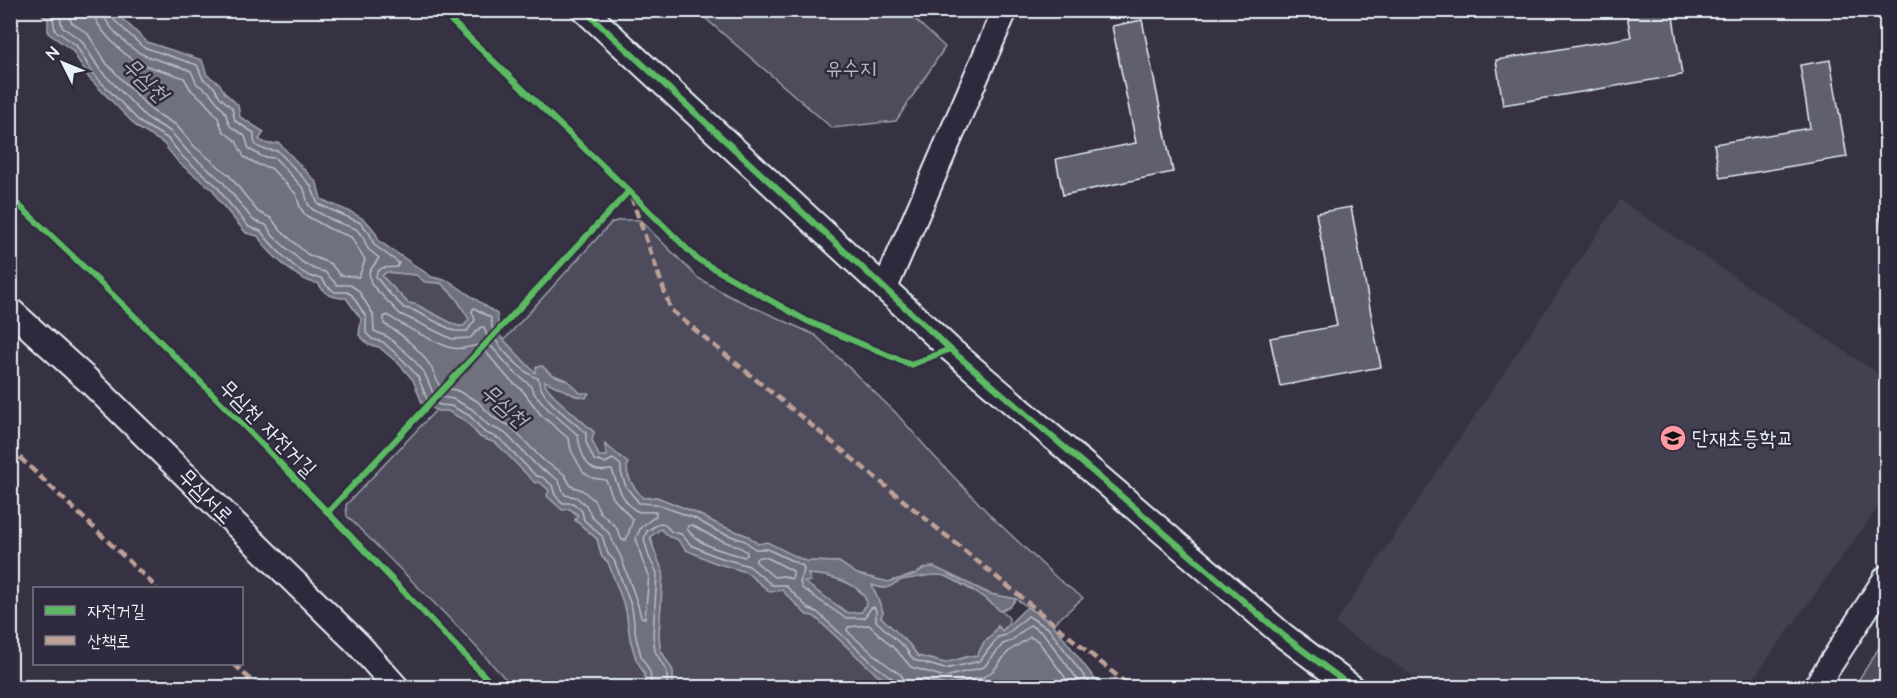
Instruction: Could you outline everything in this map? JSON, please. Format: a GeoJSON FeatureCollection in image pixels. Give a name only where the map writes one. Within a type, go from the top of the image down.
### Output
{"type":"FeatureCollection","features":[{"type":"Feature","properties":{"kind":"street"},"geometry":{"type":"LineString","coordinates":[[584,10],[950,349],[1275,629],[1353,687]]}},
{"type":"Feature","properties":{"kind":"street"},"geometry":{"type":"LineString","coordinates":[[885,288],[1005,10]]}},
{"type":"Feature","properties":{"kind":"street","name":"무심서로"},"geometry":{"type":"LineString","coordinates":[[10,309],[92,383],[358,644],[397,687]]}},
{"type":"Feature","properties":{"kind":"street"},"geometry":{"type":"LineString","coordinates":[[1815,687],[1887,578]]}},
{"type":"Feature","properties":{"kind":"shaded area","name":"단재초등학교"},"geometry":{"type":"Polygon","coordinates":[[[1620,200],[1886,379],[1886,497],[1747,687],[1430,687],[1335,624],[1620,200]]]}},
{"type":"Feature","properties":{"kind":"green space","name":"유수지"},"geometry":{"type":"Polygon","coordinates":[[[697,11],[906,11],[945,47],[896,121],[832,128],[697,11]]]}},
{"type":"Feature","properties":{"kind":"green space"},"geometry":{"type":"Polygon","coordinates":[[[620,220],[640,220],[698,278],[729,296],[815,335],[895,412],[993,518],[1058,579],[1083,598],[1053,624],[1016,599],[990,594],[934,567],[924,568],[916,574],[888,582],[857,574],[839,562],[805,561],[758,544],[748,536],[657,497],[643,499],[632,485],[626,470],[605,446],[607,457],[599,457],[592,440],[594,432],[558,400],[545,385],[545,380],[576,396],[580,393],[568,381],[551,374],[542,366],[536,374],[504,340],[611,223],[620,220]]]}},
{"type":"Feature","properties":{"kind":"green space"},"geometry":{"type":"Polygon","coordinates":[[[386,272],[417,275],[425,282],[441,283],[456,298],[470,319],[464,326],[457,326],[415,304],[408,303],[382,276],[386,272]]]}},
{"type":"Feature","properties":{"kind":"green space"},"geometry":{"type":"Polygon","coordinates":[[[436,410],[448,411],[466,421],[480,437],[496,443],[578,516],[575,520],[597,539],[602,557],[608,562],[626,610],[630,638],[636,659],[644,673],[646,687],[513,687],[456,625],[347,516],[346,505],[436,410]]]}},
{"type":"Feature","properties":{"kind":"green space"},"geometry":{"type":"Polygon","coordinates":[[[661,529],[713,562],[746,572],[770,591],[782,590],[807,615],[814,616],[874,672],[896,687],[673,687],[673,671],[660,649],[663,572],[655,555],[651,536],[661,529]]]}},
{"type":"Feature","properties":{"kind":"green space"},"geometry":{"type":"Polygon","coordinates":[[[807,574],[833,578],[850,584],[863,595],[867,602],[862,612],[848,613],[803,582],[807,574]]]}},
{"type":"Feature","properties":{"kind":"green space"},"geometry":{"type":"Polygon","coordinates":[[[924,575],[942,575],[950,578],[991,601],[1009,618],[1008,625],[1002,631],[998,626],[990,638],[984,642],[977,656],[945,663],[918,656],[909,644],[880,617],[883,612],[872,585],[886,588],[904,579],[924,575]]]}},
{"type":"Feature","properties":{"kind":"green space"},"geometry":{"type":"Polygon","coordinates":[[[1886,637],[1886,687],[1854,687],[1886,637]]]}},
{"type":"Feature","properties":{"kind":"water","name":"무심천"},"geometry":{"type":"Polygon","coordinates":[[[38,11],[114,11],[147,42],[202,60],[207,75],[219,83],[225,93],[238,105],[240,117],[264,132],[259,140],[268,144],[279,143],[317,183],[321,199],[356,214],[370,225],[379,241],[432,277],[449,281],[497,314],[500,336],[535,373],[536,367],[542,366],[551,374],[568,381],[580,393],[589,393],[586,398],[576,396],[545,381],[545,385],[558,400],[594,432],[592,440],[599,456],[607,456],[605,444],[628,463],[629,478],[643,498],[657,497],[748,536],[758,544],[767,542],[805,561],[839,562],[857,574],[888,582],[916,574],[924,568],[934,567],[990,594],[1016,599],[1010,607],[1000,611],[971,589],[939,575],[901,580],[885,588],[872,585],[883,612],[881,617],[918,656],[945,663],[977,656],[984,642],[990,638],[998,626],[1002,631],[1027,607],[1053,624],[1101,687],[896,687],[874,672],[814,616],[807,615],[782,590],[770,592],[746,572],[713,562],[686,550],[677,539],[669,537],[661,529],[650,539],[663,572],[660,649],[673,671],[673,687],[646,687],[644,673],[636,659],[630,638],[626,610],[608,562],[602,557],[597,539],[575,520],[578,515],[570,509],[562,510],[547,496],[549,490],[539,482],[535,483],[496,443],[480,437],[466,421],[448,411],[438,411],[422,403],[413,380],[400,365],[379,347],[369,345],[359,335],[361,319],[346,298],[329,295],[318,283],[302,278],[276,257],[258,236],[246,233],[219,201],[213,190],[179,163],[163,143],[138,128],[89,78],[72,50],[48,33],[48,20],[38,11]],[[386,272],[382,276],[408,303],[415,304],[457,326],[464,326],[469,319],[456,298],[441,283],[425,282],[416,275],[386,272]],[[808,574],[811,581],[804,582],[848,613],[862,612],[867,602],[863,595],[850,584],[825,576],[808,574]]]}},
{"type":"Feature","properties":{"kind":"building"},"geometry":{"type":"Polygon","coordinates":[[[1626,10],[1672,10],[1682,75],[1503,105],[1496,60],[1631,37],[1626,10]]]}},
{"type":"Feature","properties":{"kind":"building"},"geometry":{"type":"Polygon","coordinates":[[[1142,20],[1173,172],[1063,195],[1056,159],[1136,143],[1112,26],[1142,20]]]}},
{"type":"Feature","properties":{"kind":"building"},"geometry":{"type":"Polygon","coordinates":[[[1830,60],[1847,157],[1720,178],[1714,144],[1810,128],[1800,65],[1830,60]]]}},
{"type":"Feature","properties":{"kind":"building"},"geometry":{"type":"Polygon","coordinates":[[[1351,207],[1381,367],[1280,386],[1270,338],[1337,326],[1316,213],[1351,207]]]}},
{"type":"Feature","properties":{"kind":"building"},"geometry":{"type":"Polygon","coordinates":[[[1886,212],[1886,250],[1880,213],[1886,212]]]}},
{"type":"Feature","properties":{"kind":"marked path"},"geometry":{"type":"LineString","coordinates":[[631,196],[671,310],[1132,688]]}},
{"type":"Feature","properties":{"kind":"marked path"},"geometry":{"type":"LineString","coordinates":[[10,448],[156,587]]}},
{"type":"Feature","properties":{"kind":"marked path"},"geometry":{"type":"LineString","coordinates":[[235,665],[259,688]]}},
{"type":"Feature","properties":{"kind":"cycle path"},"geometry":{"type":"LineString","coordinates":[[440,10],[697,259],[807,321],[911,365],[950,349]]}},
{"type":"Feature","properties":{"kind":"cycle path"},"geometry":{"type":"LineString","coordinates":[[584,10],[950,349],[1284,636],[1353,688]]}},
{"type":"Feature","properties":{"kind":"cycle path"},"geometry":{"type":"LineString","coordinates":[[328,512],[629,191]]}},
{"type":"Feature","properties":{"kind":"cycle path","name":"무심천 자전거길"},"geometry":{"type":"LineString","coordinates":[[10,197],[196,378],[496,688]]}},
{"type":"Feature","properties":{"kind":"place","name":"단재초등학교"},"geometry":{"type":"Point","coordinates":[1673,438]}}]}
